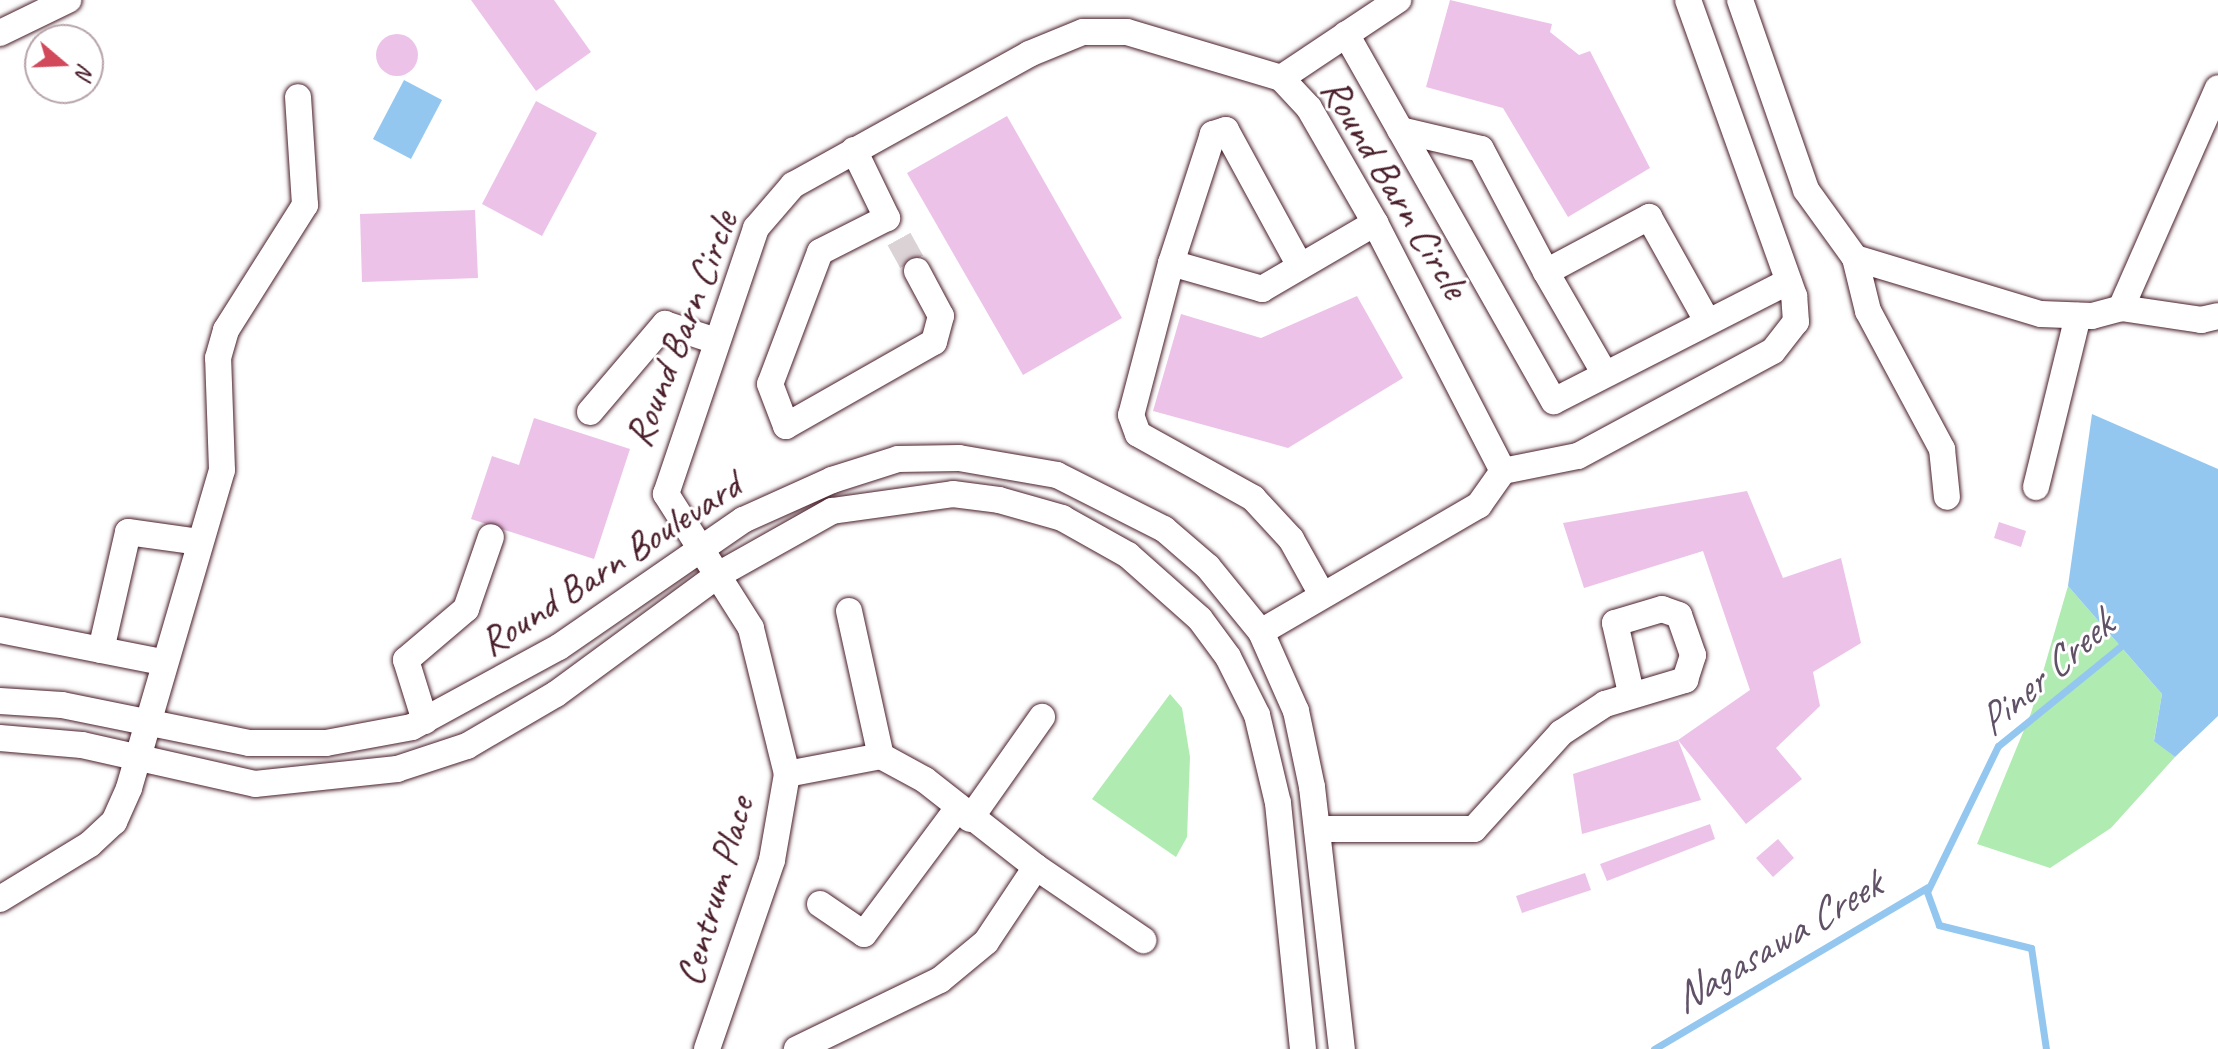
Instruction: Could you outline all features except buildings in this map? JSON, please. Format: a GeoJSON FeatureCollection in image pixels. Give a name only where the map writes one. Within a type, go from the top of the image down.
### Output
{"type":"FeatureCollection","features":[{"type":"Feature","properties":{"kind":"street"},"geometry":{"type":"LineString","coordinates":[[0,33],[68,0]]}},
{"type":"Feature","properties":{"kind":"street"},"geometry":{"type":"LineString","coordinates":[[1281,78],[1398,0]]}},
{"type":"Feature","properties":{"kind":"street"},"geometry":{"type":"LineString","coordinates":[[1261,632],[1321,593],[1479,505],[1503,471],[1578,456],[1773,351],[1796,322],[1788,282],[1688,0]]}},
{"type":"Feature","properties":{"kind":"street"},"geometry":{"type":"LineString","coordinates":[[1740,0],[1806,190],[1855,258],[1868,311],[1942,449],[1947,497]]}},
{"type":"Feature","properties":{"kind":"street","name":"Round Barn Circle"},"geometry":{"type":"LineString","coordinates":[[718,575],[697,548],[666,494],[756,228],[773,204],[854,150],[1083,32],[1127,32],[1281,78],[1309,108],[1375,223],[1503,471]]}},
{"type":"Feature","properties":{"kind":"street"},"geometry":{"type":"LineString","coordinates":[[1346,34],[1554,401],[1706,319],[1788,282]]}},
{"type":"Feature","properties":{"kind":"street"},"geometry":{"type":"LineString","coordinates":[[2121,308],[2218,88]]}},
{"type":"Feature","properties":{"kind":"street"},"geometry":{"type":"LineString","coordinates":[[0,899],[114,822],[138,758],[162,662],[222,470],[218,358],[226,330],[305,205],[298,97]]}},
{"type":"Feature","properties":{"kind":"street"},"geometry":{"type":"LineString","coordinates":[[1300,266],[1226,130],[1213,134],[1171,263],[1131,415],[1138,434],[1253,498],[1291,539],[1321,593]]}},
{"type":"Feature","properties":{"kind":"street"},"geometry":{"type":"LineString","coordinates":[[1400,130],[1481,149],[1546,272],[1605,374]]}},
{"type":"Feature","properties":{"kind":"street"},"geometry":{"type":"LineString","coordinates":[[854,150],[893,228],[820,252],[770,384],[786,426],[934,342],[941,316],[917,271]]}},
{"type":"Feature","properties":{"kind":"street"},"geometry":{"type":"LineString","coordinates":[[1546,272],[1649,217],[1706,319]]}},
{"type":"Feature","properties":{"kind":"street"},"geometry":{"type":"LineString","coordinates":[[1171,263],[1262,289],[1375,223]]}},
{"type":"Feature","properties":{"kind":"street"},"geometry":{"type":"LineString","coordinates":[[1855,258],[1982,300],[2078,316],[2121,308],[2201,320],[2218,316]]}},
{"type":"Feature","properties":{"kind":"street"},"geometry":{"type":"LineString","coordinates":[[2036,487],[2078,316]]}},
{"type":"Feature","properties":{"kind":"street"},"geometry":{"type":"LineString","coordinates":[[590,412],[665,324],[716,341]]}},
{"type":"Feature","properties":{"kind":"street","name":"Round Barn Boulevard"},"geometry":{"type":"LineString","coordinates":[[0,701],[146,722],[249,743],[326,743],[425,721],[559,647],[697,548],[781,503],[898,459],[1008,464],[1057,475],[1164,529],[1208,567],[1261,632],[1296,711],[1317,829],[1342,1049]]}},
{"type":"Feature","properties":{"kind":"street","name":"Round Barn Boulevard"},"geometry":{"type":"LineString","coordinates":[[0,738],[138,758],[255,784],[397,769],[467,746],[556,694],[718,575],[832,511],[953,494],[1062,518],[1128,555],[1200,619],[1257,715],[1278,803],[1303,1049]]}},
{"type":"Feature","properties":{"kind":"street"},"geometry":{"type":"LineString","coordinates":[[101,650],[128,532],[200,542]]}},
{"type":"Feature","properties":{"kind":"street"},"geometry":{"type":"LineString","coordinates":[[425,721],[406,660],[466,609],[491,537]]}},
{"type":"Feature","properties":{"kind":"street","name":"Centrum Place"},"geometry":{"type":"LineString","coordinates":[[713,1048],[772,860],[787,774],[761,656],[718,575]]}},
{"type":"Feature","properties":{"kind":"street"},"geometry":{"type":"LineString","coordinates":[[849,611],[881,756],[1143,940]]}},
{"type":"Feature","properties":{"kind":"street"},"geometry":{"type":"LineString","coordinates":[[0,630],[162,662]]}},
{"type":"Feature","properties":{"kind":"street"},"geometry":{"type":"LineString","coordinates":[[1317,829],[1474,829],[1561,733],[1631,693]]}},
{"type":"Feature","properties":{"kind":"street"},"geometry":{"type":"LineString","coordinates":[[820,904],[864,934],[1042,717]]}},
{"type":"Feature","properties":{"kind":"street"},"geometry":{"type":"LineString","coordinates":[[787,774],[881,756]]}},
{"type":"Feature","properties":{"kind":"street"},"geometry":{"type":"LineString","coordinates":[[797,1049],[940,980],[986,942],[1036,867]]}},
{"type":"Feature","properties":{"kind":"green space"},"geometry":{"type":"Polygon","coordinates":[[[2068,586],[2162,694],[2154,740],[2175,757],[2111,828],[2050,868],[1977,844],[2031,713],[2068,586]]]}},
{"type":"Feature","properties":{"kind":"green space"},"geometry":{"type":"Polygon","coordinates":[[[1170,694],[1182,708],[1190,757],[1187,837],[1176,857],[1092,799],[1170,694]]]}},
{"type":"Feature","properties":{"kind":"water"},"geometry":{"type":"Polygon","coordinates":[[[404,80],[442,100],[411,159],[373,139],[404,80]]]}},
{"type":"Feature","properties":{"kind":"water"},"geometry":{"type":"Polygon","coordinates":[[[2092,414],[2218,469],[2218,716],[2175,757],[2154,741],[2162,694],[2068,586],[2092,414]]]}},
{"type":"Feature","properties":{"kind":"waterway","name":"Piner Creek"},"geometry":{"type":"LineString","coordinates":[[2046,1049],[2031,948],[1939,925],[1927,892],[1998,746],[2127,641]]}},
{"type":"Feature","properties":{"kind":"waterway","name":"Nagasawa Creek"},"geometry":{"type":"LineString","coordinates":[[1654,1049],[1928,887]]}},
{"type":"Feature","properties":{"kind":"tunnel"},"geometry":{"type":"LineString","coordinates":[[899,239],[917,271]]}}]}
